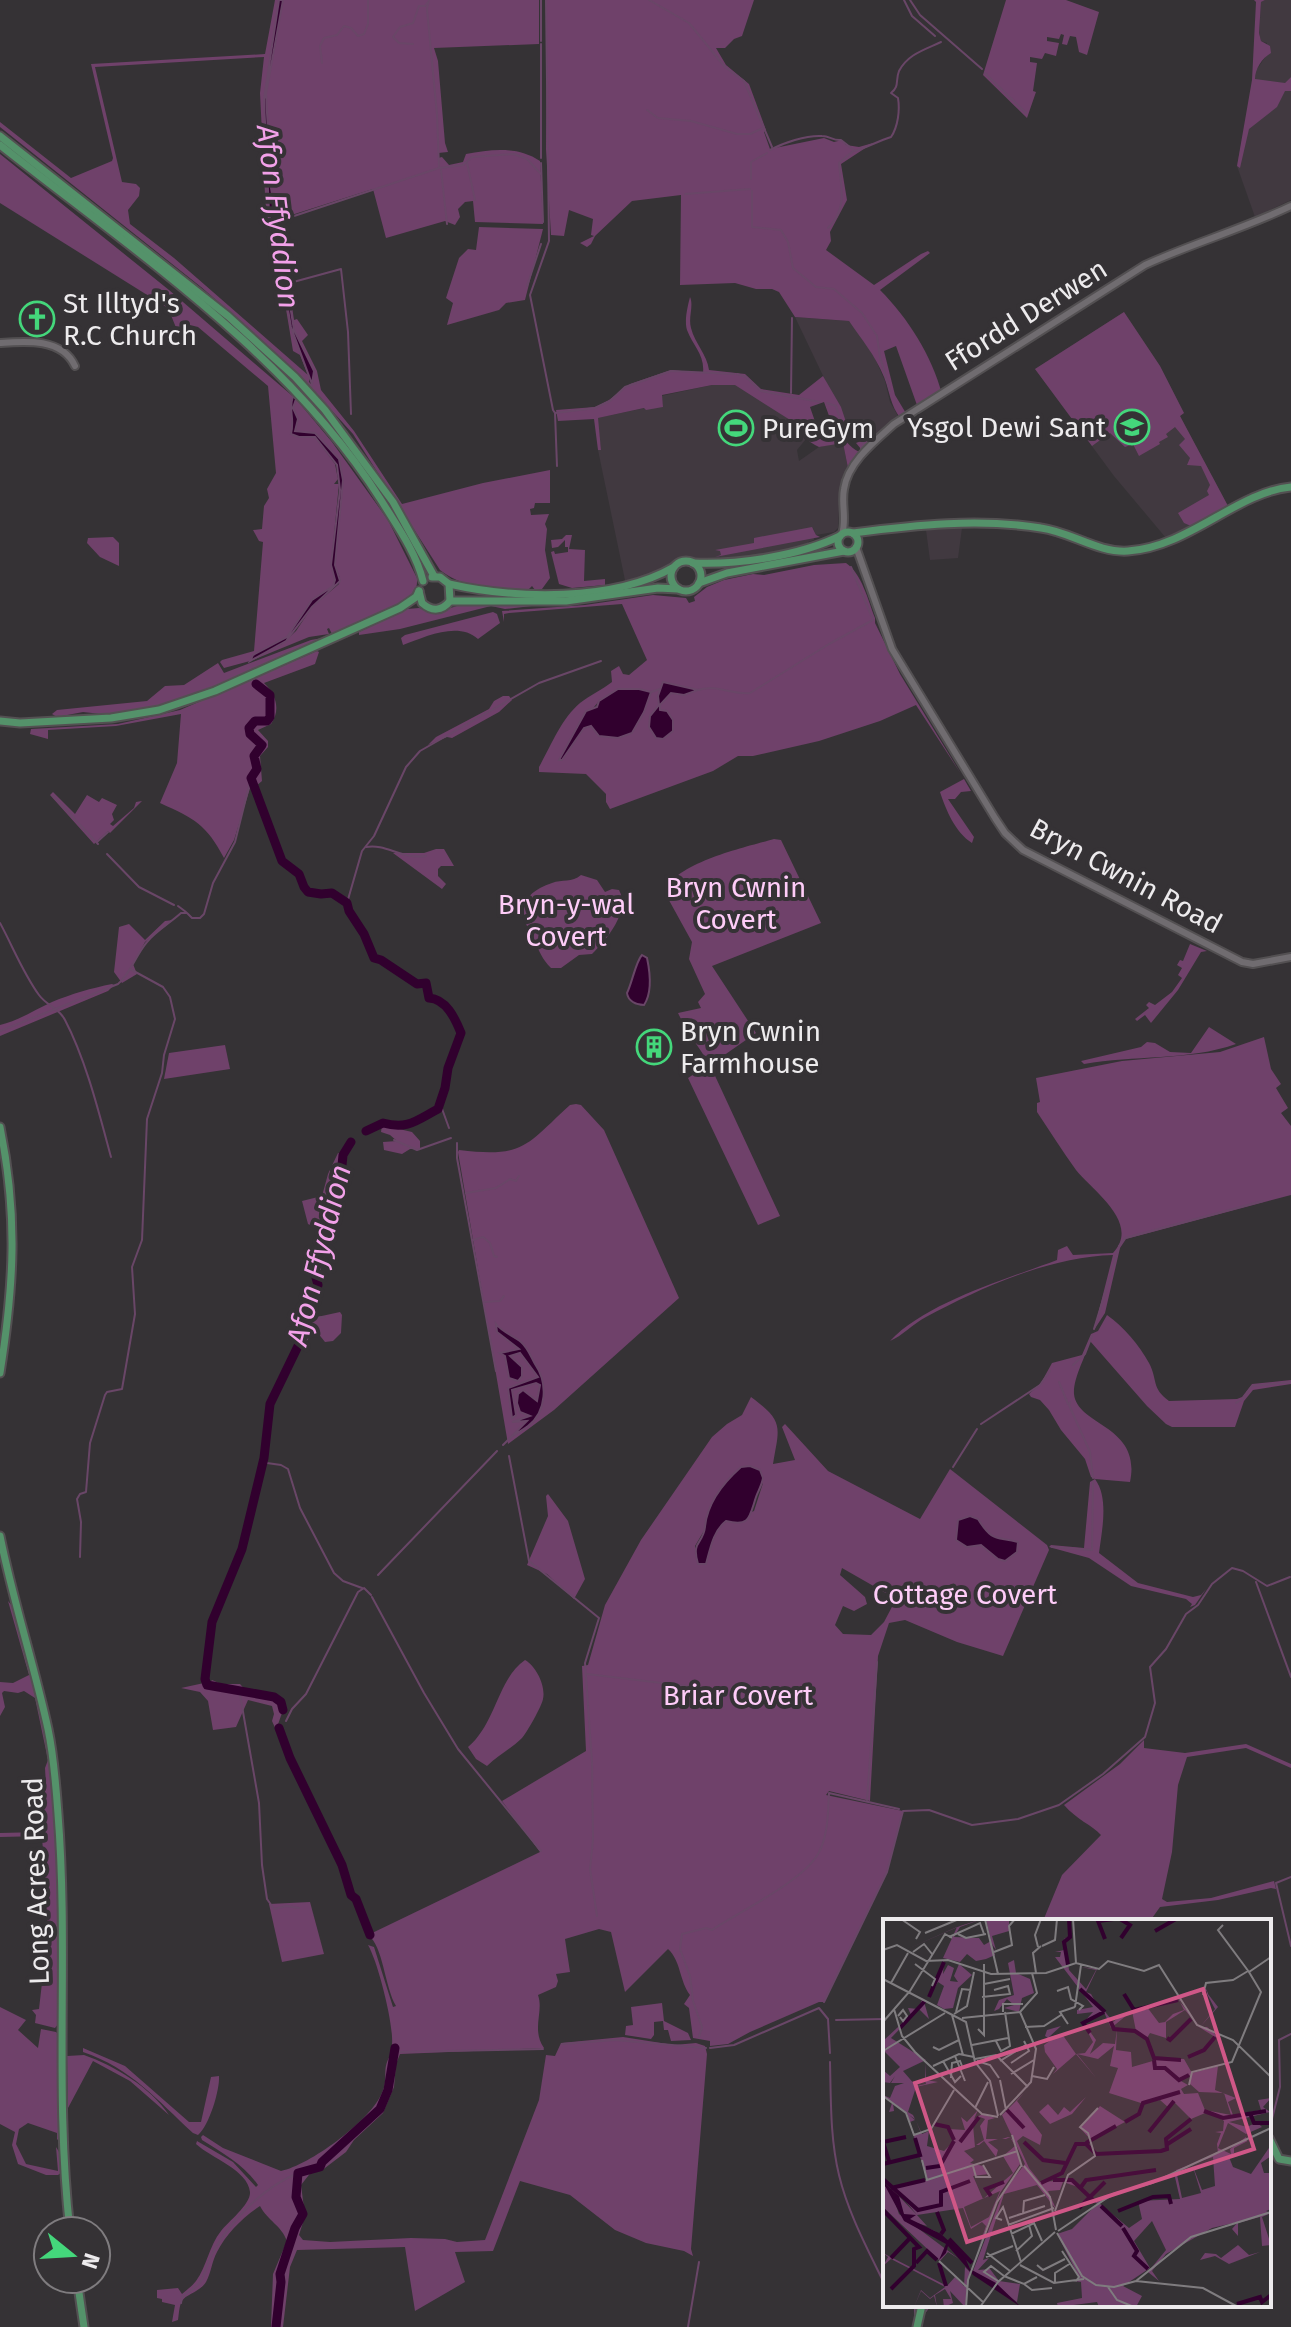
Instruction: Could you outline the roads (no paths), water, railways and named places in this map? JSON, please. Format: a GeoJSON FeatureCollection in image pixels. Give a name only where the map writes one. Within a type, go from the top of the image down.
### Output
{"type":"FeatureCollection","features":[{"type":"Feature","properties":{"kind":"main road"},"geometry":{"type":"LineString","coordinates":[[0,136],[228,316],[295,377],[325,410],[393,502],[434,576]]}},
{"type":"Feature","properties":{"kind":"main road"},"geometry":{"type":"LineString","coordinates":[[0,145],[219,320],[287,381],[345,448],[376,492],[411,549],[423,581],[416,597],[400,608],[215,691],[159,710],[111,718],[20,723],[0,721]]}},
{"type":"Feature","properties":{"kind":"main road"},"geometry":{"type":"LineString","coordinates":[[449,584],[496,593],[563,593],[644,582],[681,562],[743,561],[817,546],[852,533],[960,522],[1039,527],[1111,551],[1129,551],[1174,540],[1259,497],[1291,487]]}},
{"type":"Feature","properties":{"kind":"main road"},"geometry":{"type":"LineString","coordinates":[[400,608],[422,603],[434,610],[450,601],[566,601],[658,588],[688,591],[699,583],[727,573],[845,551],[888,531]]}},
{"type":"Feature","properties":{"kind":"main road"},"geometry":{"type":"LineString","coordinates":[[852,533],[857,538],[857,546]]}},
{"type":"Feature","properties":{"kind":"main road"},"geometry":{"type":"LineString","coordinates":[[841,535],[838,545],[845,551]]}},
{"type":"Feature","properties":{"kind":"main road"},"geometry":{"type":"LineString","coordinates":[[693,563],[701,573],[699,583]]}},
{"type":"Feature","properties":{"kind":"main road"},"geometry":{"type":"LineString","coordinates":[[674,567],[672,581],[678,589]]}},
{"type":"Feature","properties":{"kind":"main road"},"geometry":{"type":"LineString","coordinates":[[423,581],[434,576],[444,579],[452,589],[450,601]]}},
{"type":"Feature","properties":{"kind":"main road"},"geometry":{"type":"LineString","coordinates":[[419,591],[422,603]]}},
{"type":"Feature","properties":{"kind":"main road"},"geometry":{"type":"LineString","coordinates":[[0,1127],[10,1182],[14,1229],[11,1290],[0,1373]]}},
{"type":"Feature","properties":{"kind":"main road","name":"Long Acres Road"},"geometry":{"type":"LineString","coordinates":[[0,1536],[12,1596],[49,1731],[56,1787],[61,1867],[63,2145],[69,2215]]}},
{"type":"Feature","properties":{"kind":"main road"},"geometry":{"type":"LineString","coordinates":[[1271,2142],[1279,2159],[1291,2161]]}},
{"type":"Feature","properties":{"kind":"main road"},"geometry":{"type":"LineString","coordinates":[[79,2295],[84,2327]]}},
{"type":"Feature","properties":{"kind":"main road"},"geometry":{"type":"LineString","coordinates":[[917,2327],[922,2307]]}},
{"type":"Feature","properties":{"kind":"street","name":"Ffordd Derwen"},"geometry":{"type":"LineString","coordinates":[[841,535],[845,521],[843,492],[848,477],[864,453],[894,424],[1145,265],[1177,250],[1252,225],[1291,206]]}},
{"type":"Feature","properties":{"kind":"street"},"geometry":{"type":"LineString","coordinates":[[0,343],[26,341],[46,344],[61,351],[75,366]]}},
{"type":"Feature","properties":{"kind":"street"},"geometry":{"type":"LineString","coordinates":[[845,521],[852,533]]}},
{"type":"Feature","properties":{"kind":"street","name":"Bryn Cwnin Road"},"geometry":{"type":"LineString","coordinates":[[857,546],[896,657],[1013,842],[1036,857],[1242,962],[1253,964],[1291,957]]}},
{"type":"Feature","properties":{"kind":"street","name":"Bryn Cwnin Road"},"geometry":{"type":"LineString","coordinates":[[845,551],[863,566]]}},
{"type":"Feature","properties":{"kind":"waterway"},"geometry":{"type":"LineString","coordinates":[[322,63],[320,46],[324,38],[337,35],[344,26],[351,28],[358,36],[364,34],[368,24],[368,0]]}},
{"type":"Feature","properties":{"kind":"waterway"},"geometry":{"type":"LineString","coordinates":[[429,0],[427,9],[439,167]]}},
{"type":"Feature","properties":{"kind":"waterway"},"geometry":{"type":"LineString","coordinates":[[541,0],[541,41]]}},
{"type":"Feature","properties":{"kind":"waterway"},"geometry":{"type":"LineString","coordinates":[[546,0],[549,241],[530,295],[553,410],[555,413],[595,408],[610,401],[625,387],[671,371],[734,374]]}},
{"type":"Feature","properties":{"kind":"waterway"},"geometry":{"type":"LineString","coordinates":[[649,0],[689,23],[725,67],[744,81],[772,147]]}},
{"type":"Feature","properties":{"kind":"waterway"},"geometry":{"type":"LineString","coordinates":[[904,0],[912,16],[935,36]]}},
{"type":"Feature","properties":{"kind":"waterway"},"geometry":{"type":"LineString","coordinates":[[910,0],[920,15],[982,69]]}},
{"type":"Feature","properties":{"kind":"waterway"},"geometry":{"type":"LineString","coordinates":[[413,44],[399,43],[393,37],[400,27],[413,23],[419,6],[425,6],[428,2]]}},
{"type":"Feature","properties":{"kind":"waterway"},"geometry":{"type":"LineString","coordinates":[[770,150],[795,140],[822,136],[841,140],[855,151],[891,137],[899,108],[898,98],[891,93],[899,71],[912,56],[941,42]]}},
{"type":"Feature","properties":{"kind":"waterway"},"geometry":{"type":"LineString","coordinates":[[541,44],[541,158]]}},
{"type":"Feature","properties":{"kind":"waterway"},"geometry":{"type":"LineString","coordinates":[[985,73],[1026,113]]}},
{"type":"Feature","properties":{"kind":"waterway"},"geometry":{"type":"LineString","coordinates":[[647,110],[658,118],[691,121],[737,134],[750,134],[763,128]]}},
{"type":"Feature","properties":{"kind":"waterway"},"geometry":{"type":"LineString","coordinates":[[828,228],[841,205],[839,163],[853,151]]}},
{"type":"Feature","properties":{"kind":"waterway"},"geometry":{"type":"LineString","coordinates":[[751,179],[751,162],[767,153]]}},
{"type":"Feature","properties":{"kind":"waterway"},"geometry":{"type":"LineString","coordinates":[[294,216],[439,168],[463,165],[472,157],[514,154],[527,159],[541,174]]}},
{"type":"Feature","properties":{"kind":"waterway"},"geometry":{"type":"LineString","coordinates":[[467,163],[475,200]]}},
{"type":"Feature","properties":{"kind":"waterway"},"geometry":{"type":"LineString","coordinates":[[541,163],[543,222]]}},
{"type":"Feature","properties":{"kind":"waterway"},"geometry":{"type":"LineString","coordinates":[[441,170],[447,224]]}},
{"type":"Feature","properties":{"kind":"waterway"},"geometry":{"type":"LineString","coordinates":[[685,194],[750,189]]}},
{"type":"Feature","properties":{"kind":"waterway"},"geometry":{"type":"LineString","coordinates":[[752,191],[752,227],[781,230],[788,242],[793,268],[816,287],[834,289],[862,313],[877,336],[890,391]]}},
{"type":"Feature","properties":{"kind":"waterway"},"geometry":{"type":"LineString","coordinates":[[527,286],[541,244]]}},
{"type":"Feature","properties":{"kind":"waterway"},"geometry":{"type":"LineString","coordinates":[[286,284],[341,269],[348,332],[351,414]]}},
{"type":"Feature","properties":{"kind":"waterway"},"geometry":{"type":"LineString","coordinates":[[791,393],[792,318]]}},
{"type":"Feature","properties":{"kind":"waterway"},"geometry":{"type":"LineString","coordinates":[[737,374],[746,377],[761,391],[820,402]]}},
{"type":"Feature","properties":{"kind":"waterway"},"geometry":{"type":"LineString","coordinates":[[827,403],[836,406],[843,428],[864,443],[861,449]]}},
{"type":"Feature","properties":{"kind":"waterway"},"geometry":{"type":"LineString","coordinates":[[555,413],[557,466]]}},
{"type":"Feature","properties":{"kind":"waterway"},"geometry":{"type":"LineString","coordinates":[[850,466],[860,451]]}},
{"type":"Feature","properties":{"kind":"waterway"},"geometry":{"type":"LineString","coordinates":[[698,690],[711,688],[750,693],[873,620],[851,567]]}},
{"type":"Feature","properties":{"kind":"waterway"},"geometry":{"type":"LineString","coordinates":[[347,903],[362,851],[374,836],[406,767],[420,751],[539,683],[601,661]]}},
{"type":"Feature","properties":{"kind":"waterway","name":"Afon Ffyddion"},"geometry":{"type":"LineString","coordinates":[[256,684],[270,695],[270,717],[267,721],[255,721],[249,728],[250,734],[262,745],[254,756],[257,769],[251,778],[282,861],[299,874],[308,892],[332,893],[347,903],[374,958],[417,984],[426,983],[429,998],[445,1006],[461,1033],[438,1109],[412,1123],[383,1123],[366,1131]]}},
{"type":"Feature","properties":{"kind":"waterway"},"geometry":{"type":"LineString","coordinates":[[651,692],[660,689]]}},
{"type":"Feature","properties":{"kind":"waterway"},"geometry":{"type":"LineString","coordinates":[[0,1031],[118,984],[143,947],[181,913],[187,913],[192,918],[200,918],[204,914],[213,883],[235,842],[251,778]]}},
{"type":"Feature","properties":{"kind":"waterway"},"geometry":{"type":"LineString","coordinates":[[53,796],[98,844]]}},
{"type":"Feature","properties":{"kind":"waterway"},"geometry":{"type":"LineString","coordinates":[[97,842],[108,832]]}},
{"type":"Feature","properties":{"kind":"waterway"},"geometry":{"type":"LineString","coordinates":[[366,847],[380,847],[409,856],[426,856]]}},
{"type":"Feature","properties":{"kind":"waterway"},"geometry":{"type":"LineString","coordinates":[[107,854],[139,887],[174,905]]}},
{"type":"Feature","properties":{"kind":"waterway"},"geometry":{"type":"LineString","coordinates":[[178,906],[186,912]]}},
{"type":"Feature","properties":{"kind":"waterway"},"geometry":{"type":"LineString","coordinates":[[0,923],[33,987],[62,1016],[73,1036],[111,1157]]}},
{"type":"Feature","properties":{"kind":"waterway"},"geometry":{"type":"LineString","coordinates":[[80,1557],[81,1522],[77,1499],[86,1492],[90,1443],[105,1395],[122,1389],[135,1314],[132,1267],[142,1240],[147,1119],[175,1019],[170,997],[163,987],[130,969]]}},
{"type":"Feature","properties":{"kind":"waterway"},"geometry":{"type":"LineString","coordinates":[[441,1106],[449,1128]]}},
{"type":"Feature","properties":{"kind":"waterway"},"geometry":{"type":"LineString","coordinates":[[394,1140],[417,1150],[451,1138]]}},
{"type":"Feature","properties":{"kind":"waterway","name":"Afon Ffyddion"},"geometry":{"type":"LineString","coordinates":[[283,1710],[281,1702],[274,1697],[207,1685],[205,1679],[212,1622],[242,1549],[264,1458],[270,1404],[300,1342],[306,1311],[318,1285],[314,1270],[332,1202],[340,1186],[343,1155],[351,1142]]}},
{"type":"Feature","properties":{"kind":"waterway"},"geometry":{"type":"LineString","coordinates":[[457,1143],[457,1158],[496,1371]]}},
{"type":"Feature","properties":{"kind":"waterway"},"geometry":{"type":"LineString","coordinates":[[466,1193],[496,1188],[510,1179],[516,1181],[519,1176]]}},
{"type":"Feature","properties":{"kind":"waterway"},"geometry":{"type":"LineString","coordinates":[[1119,1246],[1125,1238],[1263,1201]]}},
{"type":"Feature","properties":{"kind":"waterway"},"geometry":{"type":"LineString","coordinates":[[473,1240],[483,1237],[497,1257]]}},
{"type":"Feature","properties":{"kind":"waterway"},"geometry":{"type":"LineString","coordinates":[[1094,1329],[1119,1247]]}},
{"type":"Feature","properties":{"kind":"waterway"},"geometry":{"type":"LineString","coordinates":[[484,1302],[500,1301],[504,1296]]}},
{"type":"Feature","properties":{"kind":"waterway"},"geometry":{"type":"LineString","coordinates":[[304,1319],[325,1317]]}},
{"type":"Feature","properties":{"kind":"waterway"},"geometry":{"type":"LineString","coordinates":[[1073,1365],[1085,1354],[1092,1336]]}},
{"type":"Feature","properties":{"kind":"waterway"},"geometry":{"type":"LineString","coordinates":[[981,1424],[1040,1385],[1050,1371]]}},
{"type":"Feature","properties":{"kind":"waterway"},"geometry":{"type":"LineString","coordinates":[[1059,1382],[1068,1404]]}},
{"type":"Feature","properties":{"kind":"waterway"},"geometry":{"type":"LineString","coordinates":[[1241,1401],[1252,1386],[1291,1382]]}},
{"type":"Feature","properties":{"kind":"waterway"},"geometry":{"type":"LineString","coordinates":[[1070,1402],[1090,1452],[1093,1478]]}},
{"type":"Feature","properties":{"kind":"waterway"},"geometry":{"type":"LineString","coordinates":[[953,1467],[977,1429]]}},
{"type":"Feature","properties":{"kind":"waterway"},"geometry":{"type":"LineString","coordinates":[[503,1445],[513,1435]]}},
{"type":"Feature","properties":{"kind":"waterway"},"geometry":{"type":"LineString","coordinates":[[378,1575],[497,1451]]}},
{"type":"Feature","properties":{"kind":"waterway"},"geometry":{"type":"LineString","coordinates":[[509,1456],[529,1561],[599,1618],[585,1663],[592,1762],[593,1840],[590,1869],[597,1916]]}},
{"type":"Feature","properties":{"kind":"waterway"},"geometry":{"type":"LineString","coordinates":[[264,1458],[267,1463],[288,1469],[300,1508],[334,1573],[343,1581],[362,1588]]}},
{"type":"Feature","properties":{"kind":"waterway"},"geometry":{"type":"LineString","coordinates":[[1052,1547],[1092,1550],[1093,1482]]}},
{"type":"Feature","properties":{"kind":"waterway"},"geometry":{"type":"LineString","coordinates":[[824,2002],[887,1872],[903,1811],[929,1810],[972,1825],[1018,1819],[1059,1805],[1103,1774],[1145,1737],[1155,1703],[1150,1667],[1166,1649],[1186,1614],[1198,1605],[1212,1584],[1232,1568],[1267,1586],[1290,1577]]}},
{"type":"Feature","properties":{"kind":"waterway"},"geometry":{"type":"LineString","coordinates":[[1256,1582],[1291,1677]]}},
{"type":"Feature","properties":{"kind":"waterway"},"geometry":{"type":"LineString","coordinates":[[286,1721],[306,1694],[358,1592],[364,1588],[371,1595]]}},
{"type":"Feature","properties":{"kind":"waterway"},"geometry":{"type":"LineString","coordinates":[[372,1597],[458,1749],[541,1851]]}},
{"type":"Feature","properties":{"kind":"waterway"},"geometry":{"type":"LineString","coordinates":[[867,1800],[877,1662]]}},
{"type":"Feature","properties":{"kind":"waterway"},"geometry":{"type":"LineString","coordinates":[[587,1674],[695,1687]]}},
{"type":"Feature","properties":{"kind":"waterway"},"geometry":{"type":"LineString","coordinates":[[239,1689],[259,1803],[267,1899],[274,1909],[287,1906],[299,1908]]}},
{"type":"Feature","properties":{"kind":"waterway","name":"Afon Ffyddion"},"geometry":{"type":"LineString","coordinates":[[279,1728],[290,1758],[342,1865],[351,1895],[356,1899],[370,1935]]}},
{"type":"Feature","properties":{"kind":"waterway"},"geometry":{"type":"LineString","coordinates":[[699,2037],[702,2027],[680,1949],[682,1934],[706,1928],[712,1930],[799,1875],[818,1854],[824,1840],[829,1793],[899,1809]]}},
{"type":"Feature","properties":{"kind":"waterway"},"geometry":{"type":"LineString","coordinates":[[1291,1877],[1276,1883],[1291,1946]]}},
{"type":"Feature","properties":{"kind":"waterway"},"geometry":{"type":"LineString","coordinates":[[710,2048],[734,2045],[819,2008],[828,2019],[830,2053]]}},
{"type":"Feature","properties":{"kind":"waterway"},"geometry":{"type":"LineString","coordinates":[[836,2020],[883,2019]]}},
{"type":"Feature","properties":{"kind":"waterway"},"geometry":{"type":"LineString","coordinates":[[1271,2123],[1280,2087],[1279,2040],[1291,2034]]}},
{"type":"Feature","properties":{"kind":"waterway"},"geometry":{"type":"LineString","coordinates":[[562,2044],[615,2040],[706,2048]]}},
{"type":"Feature","properties":{"kind":"waterway","name":"Afon Ffyddion"},"geometry":{"type":"LineString","coordinates":[[276,2327],[280,2274],[295,2228],[303,2214],[296,2197],[298,2173],[320,2167],[380,2109],[388,2090],[395,2048]]}},
{"type":"Feature","properties":{"kind":"waterway"},"geometry":{"type":"LineString","coordinates":[[393,2052],[543,2049]]}},
{"type":"Feature","properties":{"kind":"waterway"},"geometry":{"type":"LineString","coordinates":[[830,2062],[832,2133],[839,2175],[853,2217],[883,2281]]}},
{"type":"Feature","properties":{"kind":"waterway"},"geometry":{"type":"LineString","coordinates":[[1271,2135],[1276,2145]]}},
{"type":"Feature","properties":{"kind":"waterway"},"geometry":{"type":"LineString","coordinates":[[181,2303],[182,2297],[201,2281],[213,2252],[238,2217],[260,2196],[296,2174]]}},
{"type":"Feature","properties":{"kind":"waterway"},"geometry":{"type":"LineString","coordinates":[[688,2327],[699,2262]]}},
{"type":"Feature","properties":{"kind":"waterway"},"geometry":{"type":"LineString","coordinates":[[915,2307],[915,2318]]}},
{"type":"Feature","properties":{"kind":"waterway"},"geometry":{"type":"LineString","coordinates":[[921,2327],[929,2307]]}},
{"type":"Feature","properties":{"kind":"place","name":"St Illtyd's R.C Church"},"geometry":{"type":"Point","coordinates":[37,319]}},
{"type":"Feature","properties":{"kind":"place","name":"Ysgol Dewi Sant"},"geometry":{"type":"Point","coordinates":[1132,427]}},
{"type":"Feature","properties":{"kind":"place","name":"PureGym"},"geometry":{"type":"Point","coordinates":[736,428]}},
{"type":"Feature","properties":{"kind":"place","name":"Bryn Cwnin Farmhouse"},"geometry":{"type":"Point","coordinates":[654,1047]}},
{"type":"Feature","properties":{"kind":"park label","name":"Bryn Cwnin Covert"},"geometry":{"type":"Point","coordinates":[736,903]}},
{"type":"Feature","properties":{"kind":"park label","name":"Bryn-y-wal Covert"},"geometry":{"type":"Point","coordinates":[566,920]}},
{"type":"Feature","properties":{"kind":"park label","name":"Cottage Covert"},"geometry":{"type":"Point","coordinates":[965,1594]}},
{"type":"Feature","properties":{"kind":"park label","name":"Briar Covert"},"geometry":{"type":"Point","coordinates":[738,1695]}}]}
